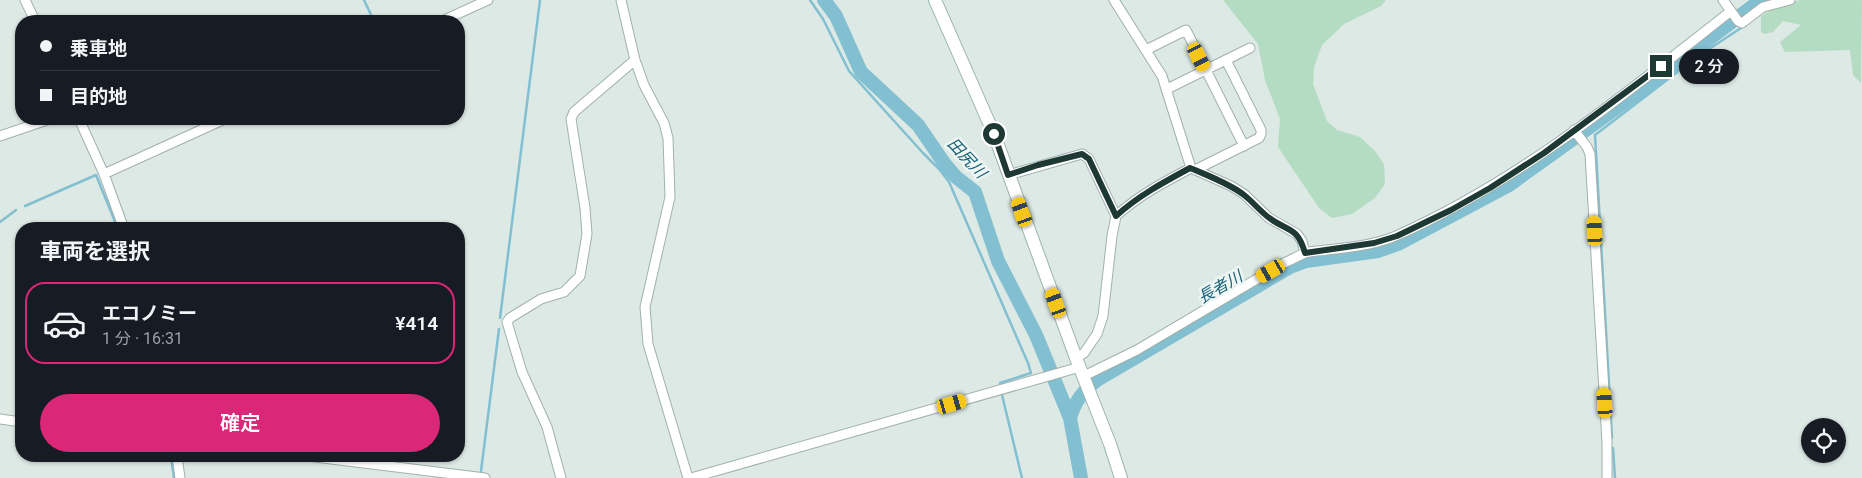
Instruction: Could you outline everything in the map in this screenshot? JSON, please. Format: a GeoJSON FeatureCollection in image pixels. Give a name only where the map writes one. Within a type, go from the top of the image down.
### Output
{"type":"FeatureCollection","features":[{"type":"Feature","properties":{"kind":"street"},"geometry":{"type":"LineString","coordinates":[[25,0],[32,15]]}},
{"type":"Feature","properties":{"kind":"street"},"geometry":{"type":"LineString","coordinates":[[455,15],[488,0]]}},
{"type":"Feature","properties":{"kind":"street"},"geometry":{"type":"LineString","coordinates":[[621,0],[635,60],[644,85],[664,123],[668,138],[670,185],[668,206],[645,308],[646,326],[648,344],[689,478],[1061,373],[1083,375],[1137,350],[1276,268],[1305,253],[1374,243],[1397,236],[1490,188],[1577,134],[1734,16]]}},
{"type":"Feature","properties":{"kind":"street"},"geometry":{"type":"LineString","coordinates":[[936,0],[978,96],[1110,444],[1121,478]]}},
{"type":"Feature","properties":{"kind":"street"},"geometry":{"type":"LineString","coordinates":[[1114,0],[1162,76],[1168,89],[1193,169],[1237,190],[1269,218],[1297,234],[1302,241],[1305,253]]}},
{"type":"Feature","properties":{"kind":"street"},"geometry":{"type":"LineString","coordinates":[[1724,0],[1734,16],[1742,22],[1763,7],[1790,0]]}},
{"type":"Feature","properties":{"kind":"street"},"geometry":{"type":"LineString","coordinates":[[1146,50],[1186,30],[1244,146]]}},
{"type":"Feature","properties":{"kind":"street"},"geometry":{"type":"LineString","coordinates":[[1168,89],[1250,48]]}},
{"type":"Feature","properties":{"kind":"street"},"geometry":{"type":"LineString","coordinates":[[562,478],[547,426],[522,372],[507,322],[510,318],[540,299],[564,292],[580,276],[587,234],[585,208],[571,119],[574,112],[635,60]]}},
{"type":"Feature","properties":{"kind":"street"},"geometry":{"type":"LineString","coordinates":[[1083,375],[1084,353],[1097,334],[1103,316],[1116,216],[1128,205],[1161,184],[1244,146],[1259,138],[1262,134],[1226,60]]}},
{"type":"Feature","properties":{"kind":"street"},"geometry":{"type":"LineString","coordinates":[[0,136],[32,125]]}},
{"type":"Feature","properties":{"kind":"street"},"geometry":{"type":"LineString","coordinates":[[82,125],[104,174],[121,222]]}},
{"type":"Feature","properties":{"kind":"street"},"geometry":{"type":"LineString","coordinates":[[104,174],[212,125]]}},
{"type":"Feature","properties":{"kind":"street"},"geometry":{"type":"LineString","coordinates":[[1577,134],[1590,154],[1607,442],[1607,478]]}},
{"type":"Feature","properties":{"kind":"street"},"geometry":{"type":"LineString","coordinates":[[1008,175],[1082,154],[1089,159],[1116,216]]}},
{"type":"Feature","properties":{"kind":"street"},"geometry":{"type":"LineString","coordinates":[[0,419],[15,421]]}},
{"type":"Feature","properties":{"kind":"street"},"geometry":{"type":"LineString","coordinates":[[178,462],[180,478]]}},
{"type":"Feature","properties":{"kind":"street"},"geometry":{"type":"LineString","coordinates":[[356,462],[485,478]]}},
{"type":"Feature","properties":{"kind":"green space"},"geometry":{"type":"Polygon","coordinates":[[[1223,0],[1386,0],[1381,6],[1344,24],[1322,45],[1314,67],[1313,84],[1327,121],[1337,130],[1360,137],[1375,151],[1384,164],[1385,184],[1375,198],[1352,214],[1332,218],[1319,208],[1278,147],[1280,119],[1265,80],[1258,44],[1223,0]]]}},
{"type":"Feature","properties":{"kind":"green space"},"geometry":{"type":"Polygon","coordinates":[[[1801,0],[1862,0],[1861,83],[1853,75],[1850,50],[1785,52],[1780,42],[1801,25],[1783,21],[1773,32],[1765,34],[1761,32],[1761,16],[1781,4],[1801,0]]]}},
{"type":"Feature","properties":{"kind":"waterway"},"geometry":{"type":"LineString","coordinates":[[364,0],[371,15]]}},
{"type":"Feature","properties":{"kind":"waterway"},"geometry":{"type":"LineString","coordinates":[[500,318],[540,0]]}},
{"type":"Feature","properties":{"kind":"waterway"},"geometry":{"type":"LineString","coordinates":[[810,0],[823,19],[849,71],[949,182],[1031,373],[1000,383],[1001,387]]}},
{"type":"Feature","properties":{"kind":"waterway","name":"田尻川"},"geometry":{"type":"LineString","coordinates":[[824,0],[836,16],[861,72],[918,125],[944,163],[956,177],[975,192],[998,261],[1036,335],[1070,418],[1081,478]]}},
{"type":"Feature","properties":{"kind":"waterway","name":"長者川"},"geometry":{"type":"LineString","coordinates":[[1070,418],[1074,406],[1080,397],[1097,380],[1290,267],[1306,261],[1378,251],[1398,244],[1509,185],[1640,91],[1761,0]]}},
{"type":"Feature","properties":{"kind":"waterway"},"geometry":{"type":"LineString","coordinates":[[1612,438],[1595,135],[1697,57],[1744,26]]}},
{"type":"Feature","properties":{"kind":"waterway"},"geometry":{"type":"LineString","coordinates":[[25,206],[96,175],[115,222]]}},
{"type":"Feature","properties":{"kind":"waterway"},"geometry":{"type":"LineString","coordinates":[[0,222],[16,210]]}},
{"type":"Feature","properties":{"kind":"waterway"},"geometry":{"type":"LineString","coordinates":[[481,471],[499,329]]}},
{"type":"Feature","properties":{"kind":"waterway"},"geometry":{"type":"LineString","coordinates":[[1002,395],[1022,478]]}},
{"type":"Feature","properties":{"kind":"waterway"},"geometry":{"type":"LineString","coordinates":[[1613,448],[1615,478]]}},
{"type":"Feature","properties":{"kind":"waterway"},"geometry":{"type":"LineString","coordinates":[[172,462],[174,478]]}},
{"type":"Feature","properties":{"kind":"route"},"geometry":{"type":"LineString","coordinates":[[994,134],[1008,175],[1082,154],[1089,159],[1116,216],[1128,205],[1190,168],[1231,186],[1244,194],[1269,218],[1297,234],[1302,241],[1305,253],[1389,239],[1451,210],[1490,188],[1544,153],[1661,66]]}}]}
